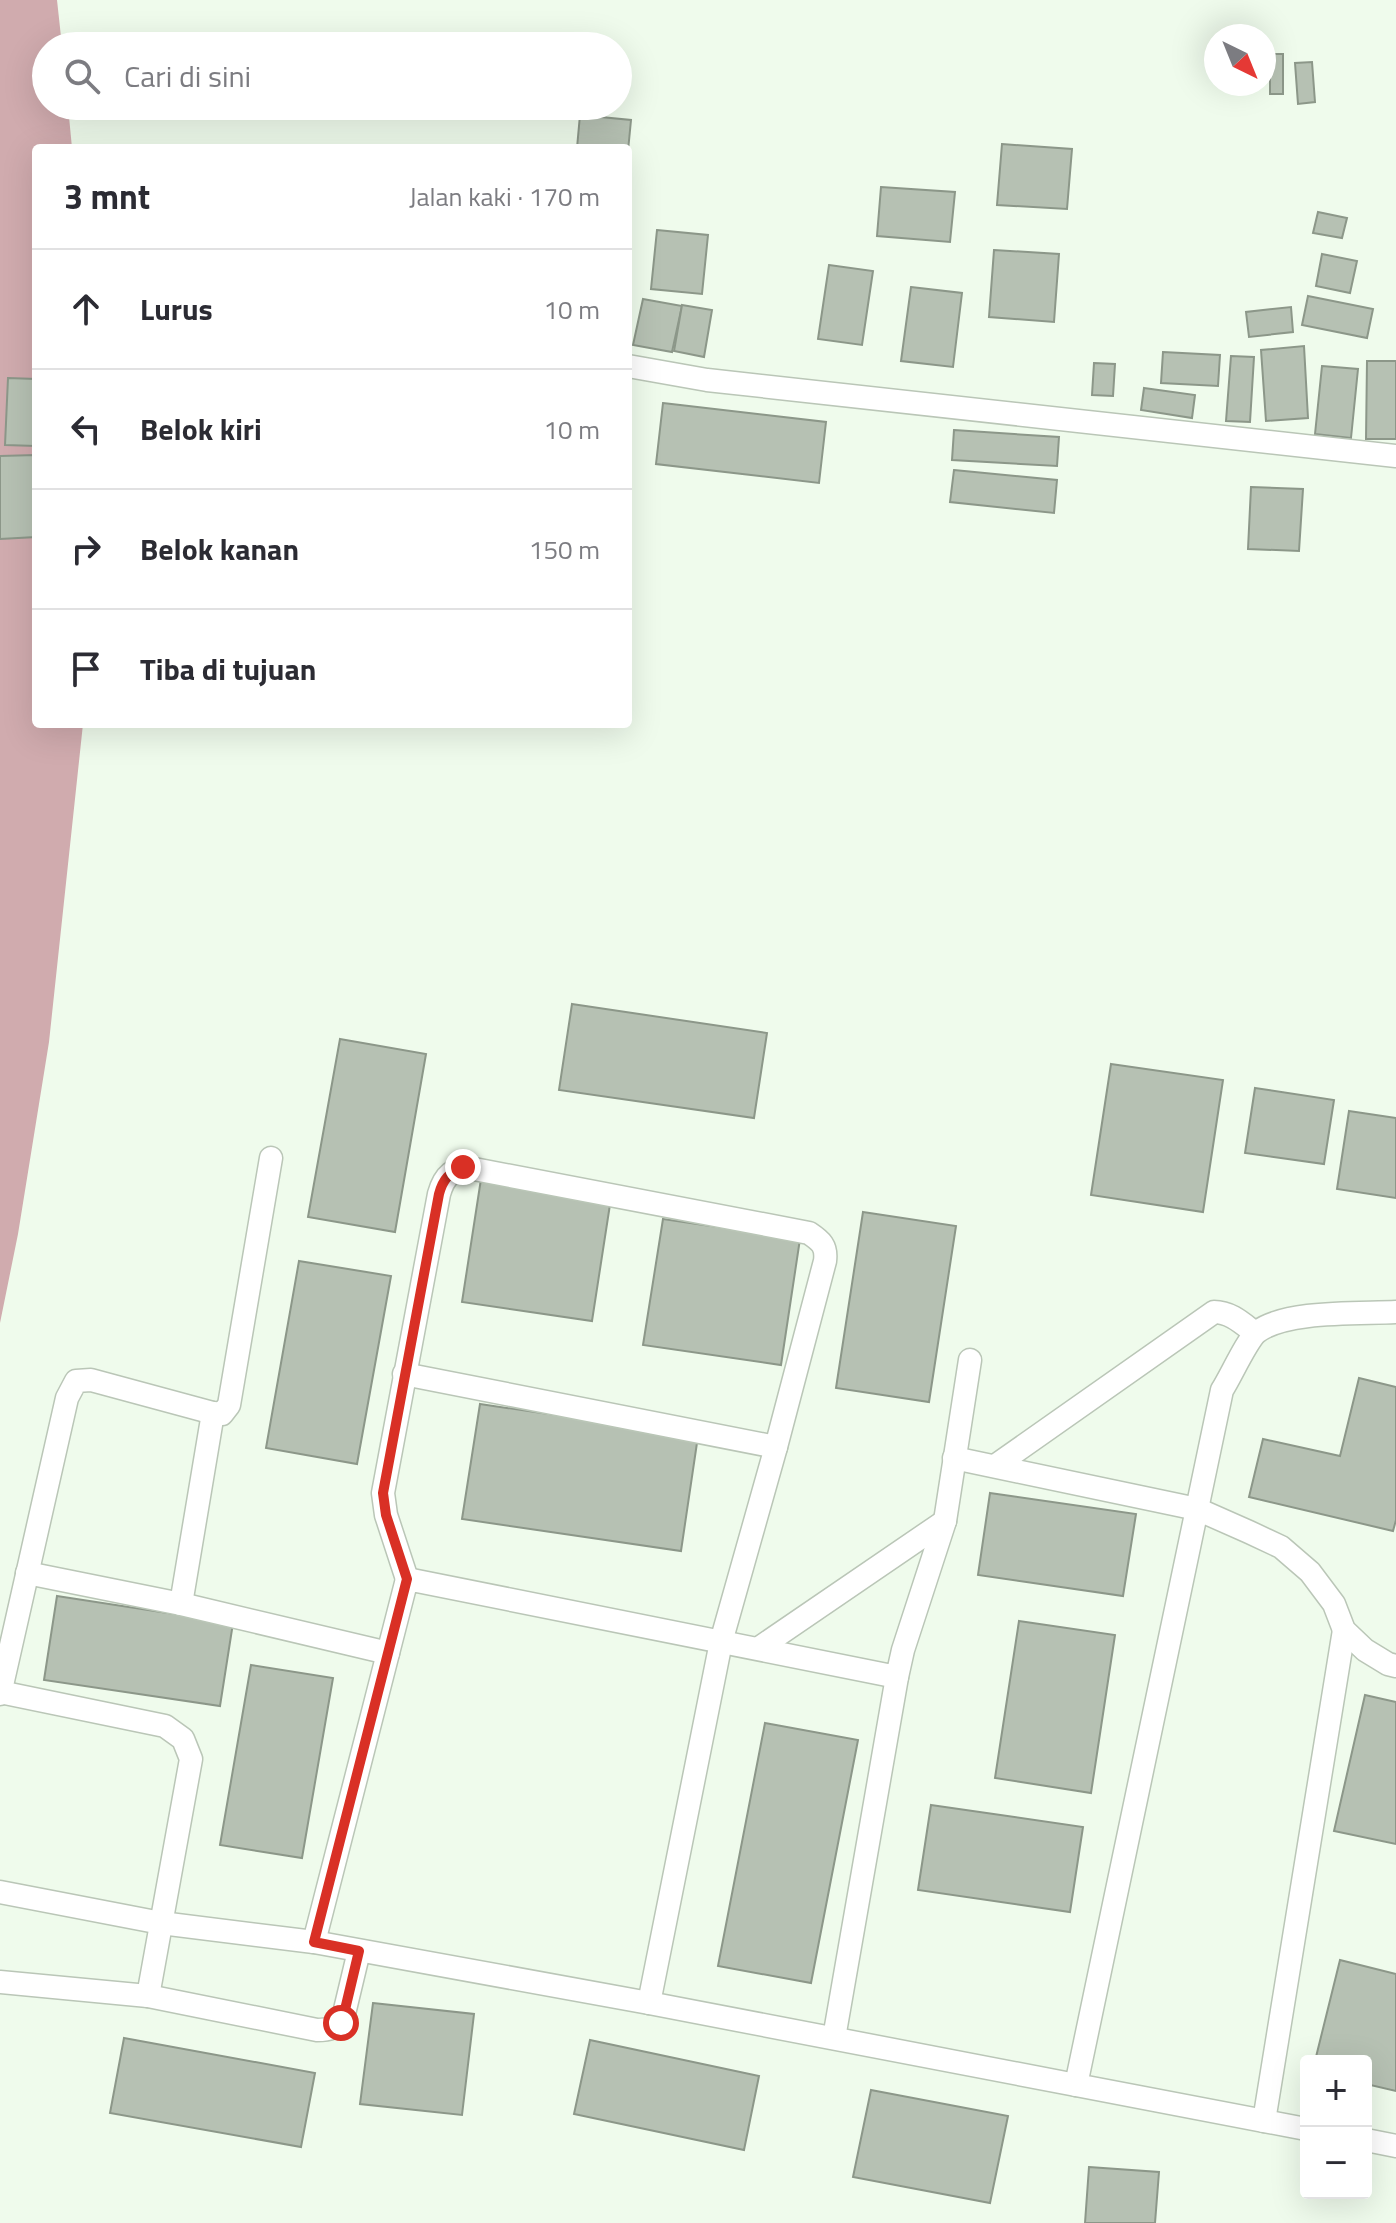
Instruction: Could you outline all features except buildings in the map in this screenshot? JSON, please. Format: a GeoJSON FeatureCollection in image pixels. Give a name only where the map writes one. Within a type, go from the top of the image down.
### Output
{"type":"FeatureCollection","features":[{"type":"Feature","properties":{"kind":"lane"},"geometry":{"type":"LineString","coordinates":[[632,367],[707,380],[1396,456]]}},
{"type":"Feature","properties":{"kind":"lane"},"geometry":{"type":"LineString","coordinates":[[148,1996],[191,1759],[183,1739],[165,1726],[0,1693],[67,1398],[76,1381],[91,1380],[213,1413],[225,1412],[231,1401],[271,1158]]}},
{"type":"Feature","properties":{"kind":"lane"},"geometry":{"type":"LineString","coordinates":[[314,1942],[407,1579],[386,1515],[383,1493],[439,1194],[443,1181],[451,1172],[463,1167],[809,1233],[823,1243],[826,1252],[776,1447],[721,1642],[649,2003]]}},
{"type":"Feature","properties":{"kind":"lane"},"geometry":{"type":"LineString","coordinates":[[995,1466],[1214,1312],[1236,1319],[1255,1333]]}},
{"type":"Feature","properties":{"kind":"lane"},"geometry":{"type":"LineString","coordinates":[[1076,2085],[1222,1390],[1255,1333],[1279,1321],[1396,1312]]}},
{"type":"Feature","properties":{"kind":"lane"},"geometry":{"type":"LineString","coordinates":[[834,2038],[897,1677],[945,1521],[970,1360]]}},
{"type":"Feature","properties":{"kind":"lane"},"geometry":{"type":"LineString","coordinates":[[404,1374],[776,1447]]}},
{"type":"Feature","properties":{"kind":"lane"},"geometry":{"type":"LineString","coordinates":[[181,1604],[213,1413]]}},
{"type":"Feature","properties":{"kind":"lane"},"geometry":{"type":"LineString","coordinates":[[954,1458],[1197,1509],[1281,1547],[1310,1572],[1334,1604],[1344,1630],[1365,1650],[1396,1666]]}},
{"type":"Feature","properties":{"kind":"lane"},"geometry":{"type":"LineString","coordinates":[[759,1648],[945,1521]]}},
{"type":"Feature","properties":{"kind":"lane"},"geometry":{"type":"LineString","coordinates":[[27,1573],[181,1604],[388,1653]]}},
{"type":"Feature","properties":{"kind":"lane"},"geometry":{"type":"LineString","coordinates":[[407,1579],[897,1677]]}},
{"type":"Feature","properties":{"kind":"lane"},"geometry":{"type":"LineString","coordinates":[[1264,2121],[1344,1630]]}},
{"type":"Feature","properties":{"kind":"lane"},"geometry":{"type":"LineString","coordinates":[[0,1892],[161,1923],[314,1942],[1300,2128]]}},
{"type":"Feature","properties":{"kind":"lane"},"geometry":{"type":"LineString","coordinates":[[0,1982],[148,1996],[329,2030],[343,2018],[359,1951]]}},
{"type":"Feature","properties":{"kind":"lane"},"geometry":{"type":"LineString","coordinates":[[1372,2141],[1396,2146]]}},
{"type":"Feature","properties":{"kind":"shaded area"},"geometry":{"type":"Polygon","coordinates":[[[0,0],[57,0],[60,32],[32,32],[32,120],[69,120],[72,144],[32,144],[32,728],[83,728],[49,1042],[18,1234],[0,1323],[0,0]]]}},
{"type":"Feature","properties":{"kind":"route"},"geometry":{"type":"LineString","coordinates":[[341,2023],[359,1951],[314,1942],[407,1579],[386,1515],[383,1493],[439,1194],[443,1181],[451,1172],[463,1167]]}}]}
